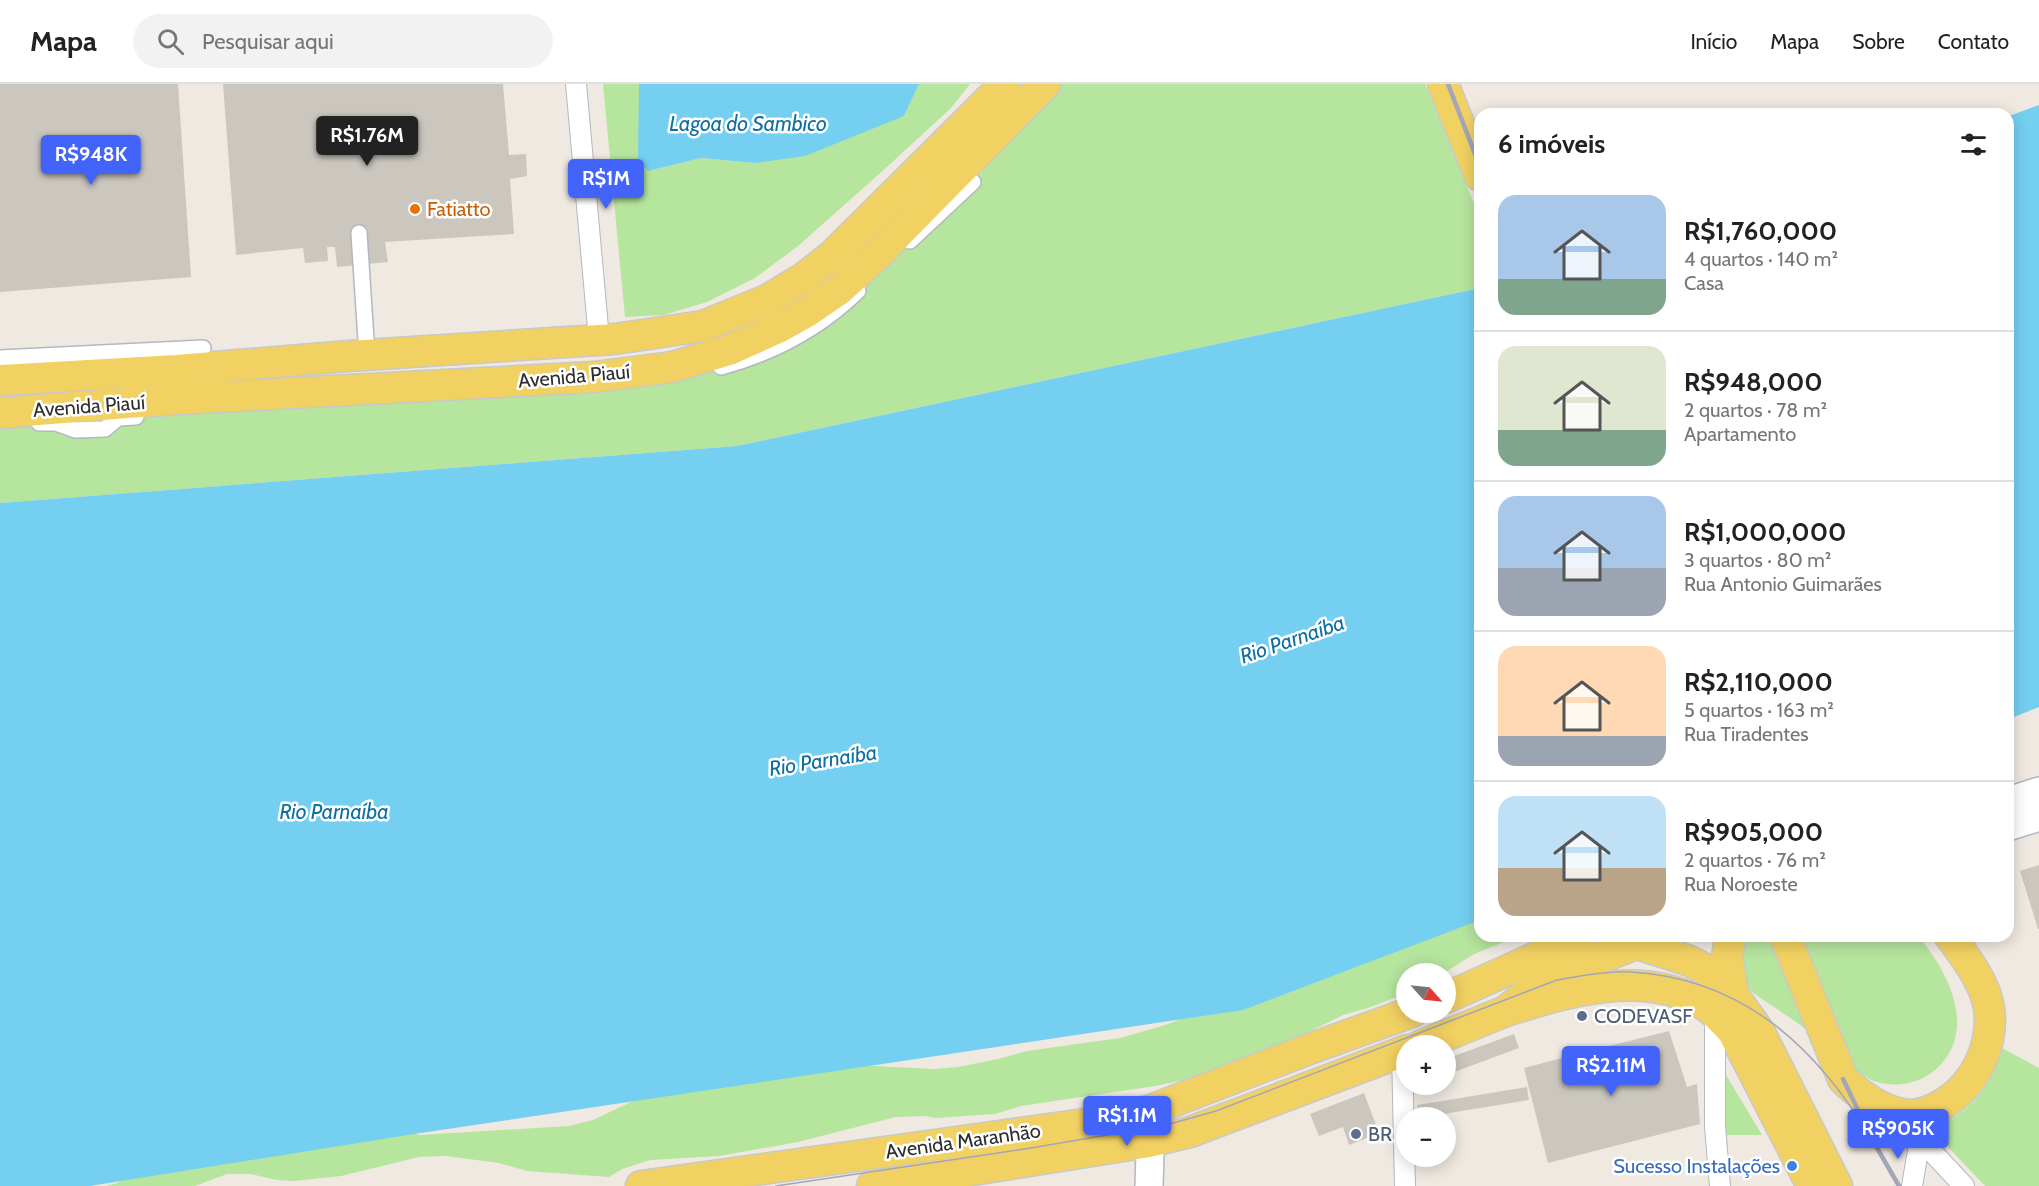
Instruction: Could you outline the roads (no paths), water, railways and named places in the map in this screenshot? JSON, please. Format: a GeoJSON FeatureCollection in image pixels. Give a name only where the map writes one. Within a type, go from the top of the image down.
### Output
{"type":"FeatureCollection","features":[{"type":"Feature","properties":{"kind":"main road","name":"Avenida Piauí"},"geometry":{"type":"LineString","coordinates":[[0,380],[176,370],[599,339],[703,326],[767,300],[805,277],[833,255],[1005,84]]}},
{"type":"Feature","properties":{"kind":"main road","name":"Avenida Piauí"},"geometry":{"type":"LineString","coordinates":[[0,413],[178,399],[594,377],[672,367],[729,350],[798,317],[839,290],[877,255],[1046,84]]}},
{"type":"Feature","properties":{"kind":"main road"},"geometry":{"type":"LineString","coordinates":[[1443,84],[1474,161]]}},
{"type":"Feature","properties":{"kind":"main road"},"geometry":{"type":"LineString","coordinates":[[2014,799],[2039,791]]}},
{"type":"Feature","properties":{"kind":"main road"},"geometry":{"type":"LineString","coordinates":[[2014,825],[2039,817]]}},
{"type":"Feature","properties":{"kind":"main road"},"geometry":{"type":"LineString","coordinates":[[1456,993],[1570,942]]}},
{"type":"Feature","properties":{"kind":"main road","name":"Avenida Maranhão"},"geometry":{"type":"LineString","coordinates":[[1445,1035],[1506,1011],[1537,986],[1630,942]]}},
{"type":"Feature","properties":{"kind":"main road"},"geometry":{"type":"LineString","coordinates":[[1643,942],[1705,969],[1725,1004],[1733,1032],[1812,1186]]}},
{"type":"Feature","properties":{"kind":"main road"},"geometry":{"type":"LineString","coordinates":[[1725,1004],[1729,942]]}},
{"type":"Feature","properties":{"kind":"main road"},"geometry":{"type":"LineString","coordinates":[[1787,942],[1844,1078],[1854,1090],[1874,1102],[1900,1114],[1914,1115],[1935,1109],[1954,1097],[1970,1082],[1982,1059],[1989,1034],[1989,1007],[1981,985],[1948,942]]}},
{"type":"Feature","properties":{"kind":"main road"},"geometry":{"type":"LineString","coordinates":[[1506,1011],[1554,996],[1596,987],[1637,986],[1664,989],[1686,995],[1704,1004],[1725,1004],[1759,1031],[1837,1186]]}},
{"type":"Feature","properties":{"kind":"main road","name":"Avenida Maranhão"},"geometry":{"type":"LineString","coordinates":[[641,1186],[749,1178],[1099,1122],[1151,1110],[1396,1018]]}},
{"type":"Feature","properties":{"kind":"main road","name":"Avenida Maranhão"},"geometry":{"type":"LineString","coordinates":[[872,1186],[1149,1142],[1190,1132],[1396,1054]]}},
{"type":"Feature","properties":{"kind":"main road"},"geometry":{"type":"LineString","coordinates":[[1149,1186],[1151,1110]]}},
{"type":"Feature","properties":{"kind":"street"},"geometry":{"type":"LineString","coordinates":[[576,84],[599,339]]}},
{"type":"Feature","properties":{"kind":"street"},"geometry":{"type":"LineString","coordinates":[[0,424],[56,423],[75,430],[105,429],[118,418],[628,385],[690,375],[743,361],[789,342],[836,313],[973,182]]}},
{"type":"Feature","properties":{"kind":"street"},"geometry":{"type":"LineString","coordinates":[[359,233],[367,355]]}},
{"type":"Feature","properties":{"kind":"street"},"geometry":{"type":"LineString","coordinates":[[0,358],[203,348]]}},
{"type":"Feature","properties":{"kind":"street"},"geometry":{"type":"LineString","coordinates":[[1720,1186],[1715,1126],[1725,1004]]}},
{"type":"Feature","properties":{"kind":"street"},"geometry":{"type":"LineString","coordinates":[[1405,1186],[1408,1095]]}},
{"type":"Feature","properties":{"kind":"street"},"geometry":{"type":"LineString","coordinates":[[1912,1186],[1920,1139],[1964,1186]]}},
{"type":"Feature","properties":{"kind":"water","name":"Lagoa do Sambico"},"geometry":{"type":"Polygon","coordinates":[[[639,84],[919,84],[904,116],[805,156],[755,163],[701,158],[648,171],[638,159],[639,84]]]}},
{"type":"Feature","properties":{"kind":"water"},"geometry":{"type":"Polygon","coordinates":[[[2039,105],[2039,707],[2014,717],[2014,114],[2039,105]]]}},
{"type":"Feature","properties":{"kind":"water","name":"Rio Parnaíba"},"geometry":{"type":"Polygon","coordinates":[[[1474,289],[1474,922],[1243,1010],[414,1134],[90,1186],[0,1186],[0,503],[737,446],[1474,289]]]}},
{"type":"Feature","properties":{"kind":"tram line"},"geometry":{"type":"LineString","coordinates":[[776,1186],[1031,1148],[1166,1125],[1216,1111],[1557,980],[1612,972],[1671,977],[1708,988],[1742,1004],[1773,1024],[1802,1048],[1827,1076],[1873,1141]]}},
{"type":"Feature","properties":{"kind":"railway"},"geometry":{"type":"LineString","coordinates":[[1448,84],[1474,151]]}},
{"type":"Feature","properties":{"kind":"railway"},"geometry":{"type":"LineString","coordinates":[[1843,1079],[1873,1141],[1899,1186]]}},
{"type":"Feature","properties":{"kind":"place","name":"Fatiatto"},"geometry":{"type":"Point","coordinates":[415,209]}},
{"type":"Feature","properties":{"kind":"place","name":"CODEVASF"},"geometry":{"type":"Point","coordinates":[1582,1016]}},
{"type":"Feature","properties":{"kind":"place","name":"BR"},"geometry":{"type":"Point","coordinates":[1356,1134]}},
{"type":"Feature","properties":{"kind":"place","name":"Sucesso Instalações"},"geometry":{"type":"Point","coordinates":[1792,1166]}}]}
